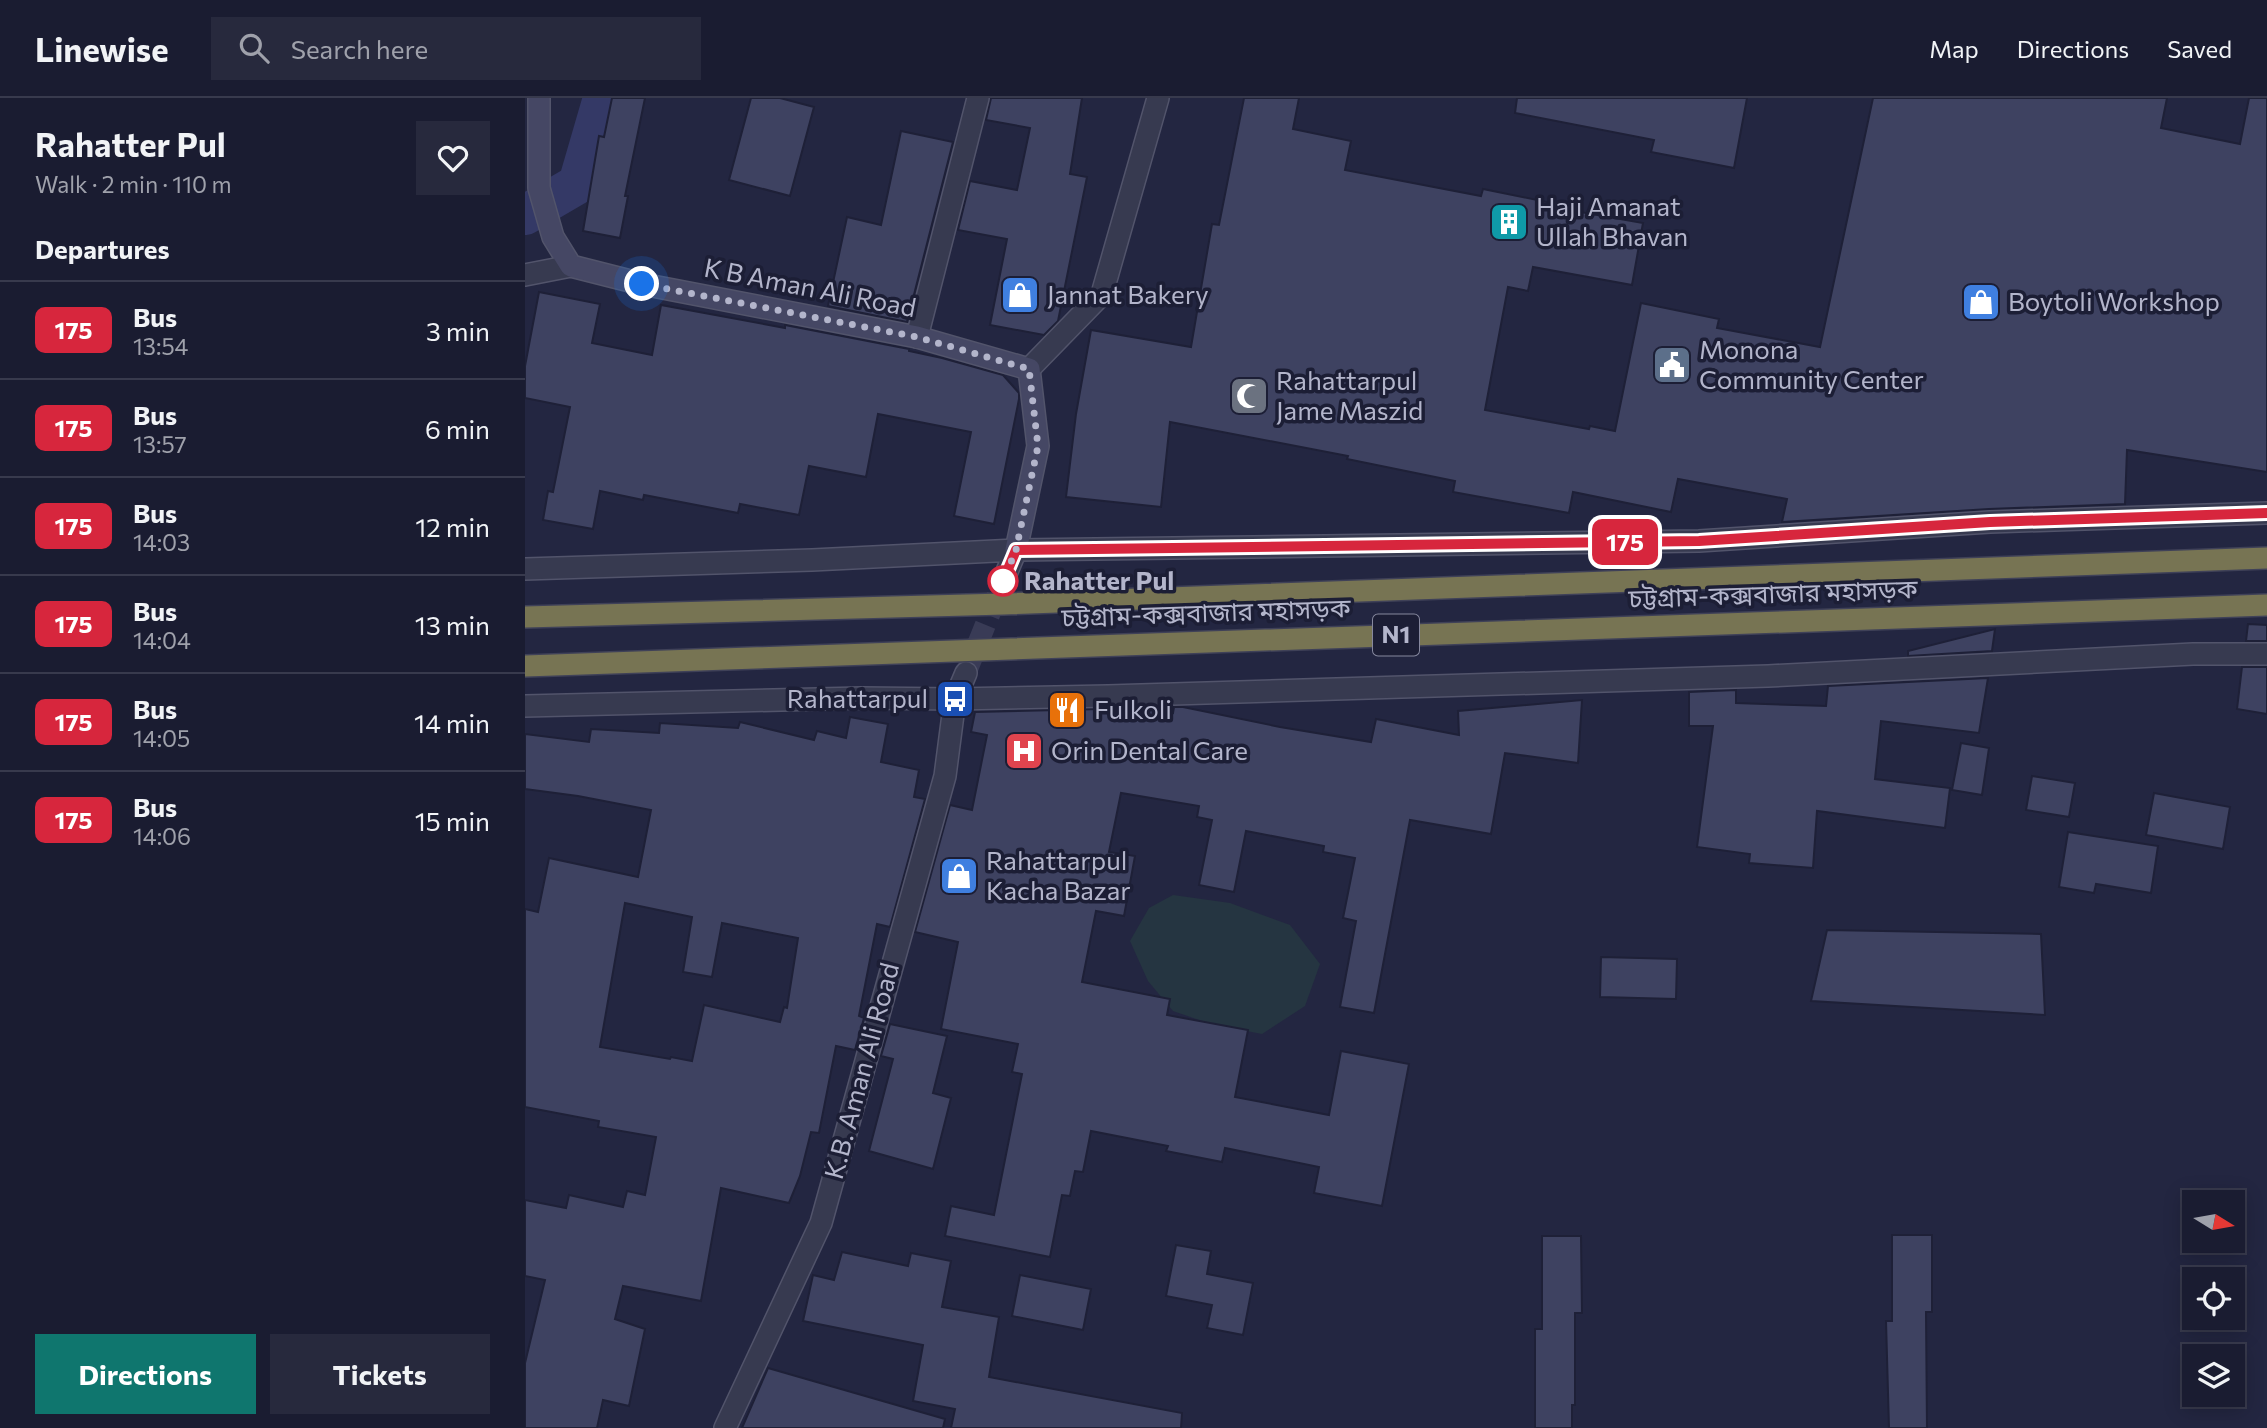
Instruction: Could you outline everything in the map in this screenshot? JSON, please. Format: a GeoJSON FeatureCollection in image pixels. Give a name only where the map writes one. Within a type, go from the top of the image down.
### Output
{"type":"FeatureCollection","features":[{"type":"Feature","properties":{"kind":"highway","name":"চট্টগ্রাম-কক্সবাজার মহাসড়ক"},"geometry":{"type":"LineString","coordinates":[[525,617],[1045,603],[2267,558]]}},
{"type":"Feature","properties":{"kind":"highway","name":"চট্টগ্রাম-কক্সবাজার মহাসড়ক"},"geometry":{"type":"LineString","coordinates":[[525,666],[2267,605]]}},
{"type":"Feature","properties":{"kind":"street"},"geometry":{"type":"LineString","coordinates":[[525,275],[571,266],[553,237],[539,188],[539,98]]}},
{"type":"Feature","properties":{"kind":"street"},"geometry":{"type":"LineString","coordinates":[[917,337],[978,98]]}},
{"type":"Feature","properties":{"kind":"street"},"geometry":{"type":"LineString","coordinates":[[1003,581],[1016,550],[1038,446],[1029,369],[1102,294],[1158,98]]}},
{"type":"Feature","properties":{"kind":"street","name":"K B Aman Ali Road"},"geometry":{"type":"LineString","coordinates":[[571,266],[642,284],[917,337],[1029,369]]}},
{"type":"Feature","properties":{"kind":"street"},"geometry":{"type":"LineString","coordinates":[[525,569],[1016,550],[1699,541],[1990,522],[2267,513]]}},
{"type":"Feature","properties":{"kind":"street"},"geometry":{"type":"LineString","coordinates":[[525,706],[849,698],[954,699],[1768,676],[2193,654],[2267,654]]}},
{"type":"Feature","properties":{"kind":"street","name":"K.B. Aman Ali Road"},"geometry":{"type":"LineString","coordinates":[[725,1428],[821,1223],[945,776],[954,699],[966,673]]}},
{"type":"Feature","properties":{"kind":"shaded area"},"geometry":{"type":"Polygon","coordinates":[[[1173,895],[1230,903],[1290,925],[1320,964],[1305,1006],[1262,1034],[1211,1024],[1173,1011],[1148,981],[1130,941],[1149,908],[1173,895]]]}},
{"type":"Feature","properties":{"kind":"building"},"geometry":{"type":"Polygon","coordinates":[[[612,98],[645,98],[625,196],[628,196],[620,238],[583,231],[599,136],[604,137],[612,98]]]}},
{"type":"Feature","properties":{"kind":"building"},"geometry":{"type":"Polygon","coordinates":[[[751,98],[780,98],[814,107],[790,196],[729,180],[751,98]]]}},
{"type":"Feature","properties":{"kind":"building"},"geometry":{"type":"Polygon","coordinates":[[[991,98],[1082,98],[1070,174],[1087,177],[1058,321],[1044,335],[990,325],[1007,239],[958,230],[970,181],[1017,190],[1030,128],[986,120],[991,98]]]}},
{"type":"Feature","properties":{"kind":"building"},"geometry":{"type":"Polygon","coordinates":[[[1244,98],[1299,98],[1293,129],[1351,141],[1345,170],[1481,196],[1483,189],[1547,202],[1546,206],[1643,223],[1632,285],[1533,267],[1528,291],[1508,287],[1485,410],[1589,429],[1590,426],[1615,431],[1641,303],[1719,319],[1717,328],[1820,347],[1873,98],[2167,98],[2161,128],[2240,144],[2249,98],[2267,98],[2267,472],[2127,450],[2125,504],[1989,509],[1782,522],[1787,499],[1678,479],[1671,512],[1573,492],[1569,513],[1453,492],[1455,481],[1347,459],[1348,456],[1170,422],[1161,507],[1066,497],[1076,414],[1091,330],[1191,347],[1212,224],[1219,225],[1244,98]]]}},
{"type":"Feature","properties":{"kind":"building"},"geometry":{"type":"Polygon","coordinates":[[[1517,98],[1747,98],[1734,168],[1651,152],[1654,140],[1515,113],[1517,98]]]}},
{"type":"Feature","properties":{"kind":"building"},"geometry":{"type":"Polygon","coordinates":[[[901,131],[953,142],[907,322],[828,306],[847,217],[881,225],[901,131]]]}},
{"type":"Feature","properties":{"kind":"building"},"geometry":{"type":"Polygon","coordinates":[[[539,292],[600,304],[592,343],[652,355],[661,305],[909,349],[1003,375],[1019,393],[1019,399],[994,524],[954,516],[971,432],[878,414],[866,477],[809,466],[799,515],[740,504],[738,513],[644,495],[643,500],[600,491],[593,529],[543,520],[548,491],[553,492],[570,407],[525,398],[525,366],[539,292]]]}},
{"type":"Feature","properties":{"kind":"building"},"geometry":{"type":"Polygon","coordinates":[[[2248,624],[2267,625],[2267,641],[2246,641],[2248,624]]]}},
{"type":"Feature","properties":{"kind":"building"},"geometry":{"type":"Polygon","coordinates":[[[1995,629],[1992,651],[1908,656],[1908,651],[1995,629]]]}},
{"type":"Feature","properties":{"kind":"building"},"geometry":{"type":"Polygon","coordinates":[[[2242,667],[2267,667],[2267,714],[2237,709],[2242,667]]]}},
{"type":"Feature","properties":{"kind":"building"},"geometry":{"type":"Polygon","coordinates":[[[1988,678],[1979,733],[1881,721],[1875,779],[1950,788],[1945,828],[1817,811],[1813,868],[1749,863],[1750,854],[1697,847],[1713,726],[1689,726],[1689,692],[1736,690],[1736,703],[1826,706],[1828,686],[1988,678]]]}},
{"type":"Feature","properties":{"kind":"building"},"geometry":{"type":"Polygon","coordinates":[[[1582,700],[1578,763],[1505,753],[1491,834],[1410,820],[1374,1013],[1340,1007],[1356,921],[1343,918],[1355,858],[1323,852],[1324,846],[1246,831],[1234,892],[1199,885],[1212,820],[1197,817],[1199,806],[1121,793],[1109,852],[1135,856],[1124,916],[1096,911],[1082,982],[1170,999],[1167,1015],[1248,1030],[1235,1097],[1329,1115],[1341,1051],[1409,1064],[1382,1206],[1314,1193],[1319,1167],[1225,1148],[1222,1162],[1166,1151],[1168,1146],[1091,1131],[1083,1172],[1075,1171],[1070,1196],[1062,1195],[1050,1257],[945,1236],[951,1206],[994,1215],[1022,1074],[1012,1072],[1018,1044],[941,1029],[958,942],[915,932],[950,805],[972,810],[987,735],[971,732],[975,712],[1146,708],[1173,713],[1174,707],[1183,707],[1371,742],[1376,719],[1459,735],[1458,711],[1582,700]]]}},
{"type":"Feature","properties":{"kind":"building"},"geometry":{"type":"Polygon","coordinates":[[[850,717],[888,724],[881,762],[919,770],[914,797],[925,799],[890,927],[877,924],[859,1016],[864,1018],[855,1050],[836,1046],[819,1133],[811,1132],[800,1176],[789,1203],[721,1188],[701,1301],[623,1286],[615,1319],[645,1329],[629,1406],[603,1400],[597,1428],[525,1428],[525,1363],[545,1280],[525,1276],[525,1200],[566,1208],[569,1195],[623,1207],[627,1191],[645,1195],[656,1137],[598,1127],[599,1121],[525,1107],[525,909],[538,912],[549,858],[638,877],[651,810],[525,789],[525,734],[589,742],[591,729],[659,733],[660,723],[738,728],[740,722],[814,740],[817,731],[846,738],[850,717]],[[625,903],[600,1047],[692,1061],[704,1005],[780,1022],[784,1007],[787,1008],[798,938],[722,923],[712,977],[683,972],[692,917],[625,903]]]}},
{"type":"Feature","properties":{"kind":"building"},"geometry":{"type":"Polygon","coordinates":[[[1961,743],[1989,748],[1982,795],[1952,790],[1961,743]]]}},
{"type":"Feature","properties":{"kind":"building"},"geometry":{"type":"Polygon","coordinates":[[[2032,776],[2075,783],[2069,817],[2026,810],[2032,776]]]}},
{"type":"Feature","properties":{"kind":"building"},"geometry":{"type":"Polygon","coordinates":[[[2154,793],[2230,807],[2223,849],[2146,835],[2154,793]]]}},
{"type":"Feature","properties":{"kind":"building"},"geometry":{"type":"Polygon","coordinates":[[[2068,832],[2158,846],[2151,893],[2096,884],[2094,893],[2059,887],[2068,832]]]}},
{"type":"Feature","properties":{"kind":"building"},"geometry":{"type":"Polygon","coordinates":[[[1827,930],[2041,934],[2045,1015],[1811,1001],[1827,930]]]}},
{"type":"Feature","properties":{"kind":"building"},"geometry":{"type":"Polygon","coordinates":[[[1601,957],[1677,959],[1676,999],[1600,997],[1601,957]]]}},
{"type":"Feature","properties":{"kind":"building"},"geometry":{"type":"Polygon","coordinates":[[[890,1024],[947,1036],[933,1093],[951,1098],[933,1169],[869,1151],[893,1059],[881,1056],[890,1024]]]}},
{"type":"Feature","properties":{"kind":"building"},"geometry":{"type":"Polygon","coordinates":[[[1892,1235],[1932,1235],[1932,1312],[1926,1312],[1927,1428],[1889,1428],[1886,1321],[1892,1321],[1892,1235]]]}},
{"type":"Feature","properties":{"kind":"building"},"geometry":{"type":"Polygon","coordinates":[[[1542,1236],[1581,1236],[1582,1313],[1575,1313],[1575,1405],[1572,1405],[1572,1428],[1535,1428],[1535,1329],[1542,1329],[1542,1236]]]}},
{"type":"Feature","properties":{"kind":"building"},"geometry":{"type":"Polygon","coordinates":[[[1176,1245],[1211,1251],[1207,1274],[1253,1283],[1243,1335],[1207,1328],[1212,1305],[1166,1296],[1176,1245]]]}},
{"type":"Feature","properties":{"kind":"building"},"geometry":{"type":"Polygon","coordinates":[[[842,1252],[908,1266],[911,1253],[951,1261],[942,1307],[999,1317],[989,1377],[1182,1413],[1181,1428],[951,1428],[955,1409],[913,1401],[923,1345],[803,1321],[813,1275],[834,1280],[842,1252]]]}},
{"type":"Feature","properties":{"kind":"building"},"geometry":{"type":"Polygon","coordinates":[[[1020,1275],[1091,1289],[1083,1330],[1012,1316],[1020,1275]]]}},
{"type":"Feature","properties":{"kind":"building"},"geometry":{"type":"Polygon","coordinates":[[[768,1368],[945,1419],[943,1428],[742,1428],[768,1368]]]}},
{"type":"Feature","properties":{"kind":"waterway"},"geometry":{"type":"LineString","coordinates":[[525,215],[578,184],[603,98]]}},
{"type":"Feature","properties":{"kind":"tunnel"},"geometry":{"type":"LineString","coordinates":[[966,673],[1003,581]]}},
{"type":"Feature","properties":{"kind":"bus line","name":"175"},"geometry":{"type":"LineString","coordinates":[[1003,581],[1016,550],[1699,541],[1990,522],[2267,513]]}},
{"type":"Feature","properties":{"kind":"place","name":"Haji Amanat Ullah Bhavan"},"geometry":{"type":"Point","coordinates":[1509,222]}},
{"type":"Feature","properties":{"kind":"place","name":"Jannat Bakery"},"geometry":{"type":"Point","coordinates":[1020,295]}},
{"type":"Feature","properties":{"kind":"place","name":"Boytoli Workshop"},"geometry":{"type":"Point","coordinates":[1981,302]}},
{"type":"Feature","properties":{"kind":"place","name":"Monona Community Center"},"geometry":{"type":"Point","coordinates":[1672,365]}},
{"type":"Feature","properties":{"kind":"place","name":"Rahattarpul Jame Maszid"},"geometry":{"type":"Point","coordinates":[1249,396]}},
{"type":"Feature","properties":{"kind":"place","name":"Rahatter Pul"},"geometry":{"type":"Point","coordinates":[1003,581]}},
{"type":"Feature","properties":{"kind":"place","name":"Rahattarpul"},"geometry":{"type":"Point","coordinates":[955,699]}},
{"type":"Feature","properties":{"kind":"place","name":"Fulkoli"},"geometry":{"type":"Point","coordinates":[1067,710]}},
{"type":"Feature","properties":{"kind":"place","name":"Orin Dental Care"},"geometry":{"type":"Point","coordinates":[1024,751]}},
{"type":"Feature","properties":{"kind":"place","name":"Rahattarpul Kacha Bazar"},"geometry":{"type":"Point","coordinates":[959,876]}},
{"type":"Feature","properties":{"kind":"route"},"geometry":{"type":"LineString","coordinates":[[642,284],[917,337],[1029,369],[1038,446],[1016,550],[1003,581]]}}]}
